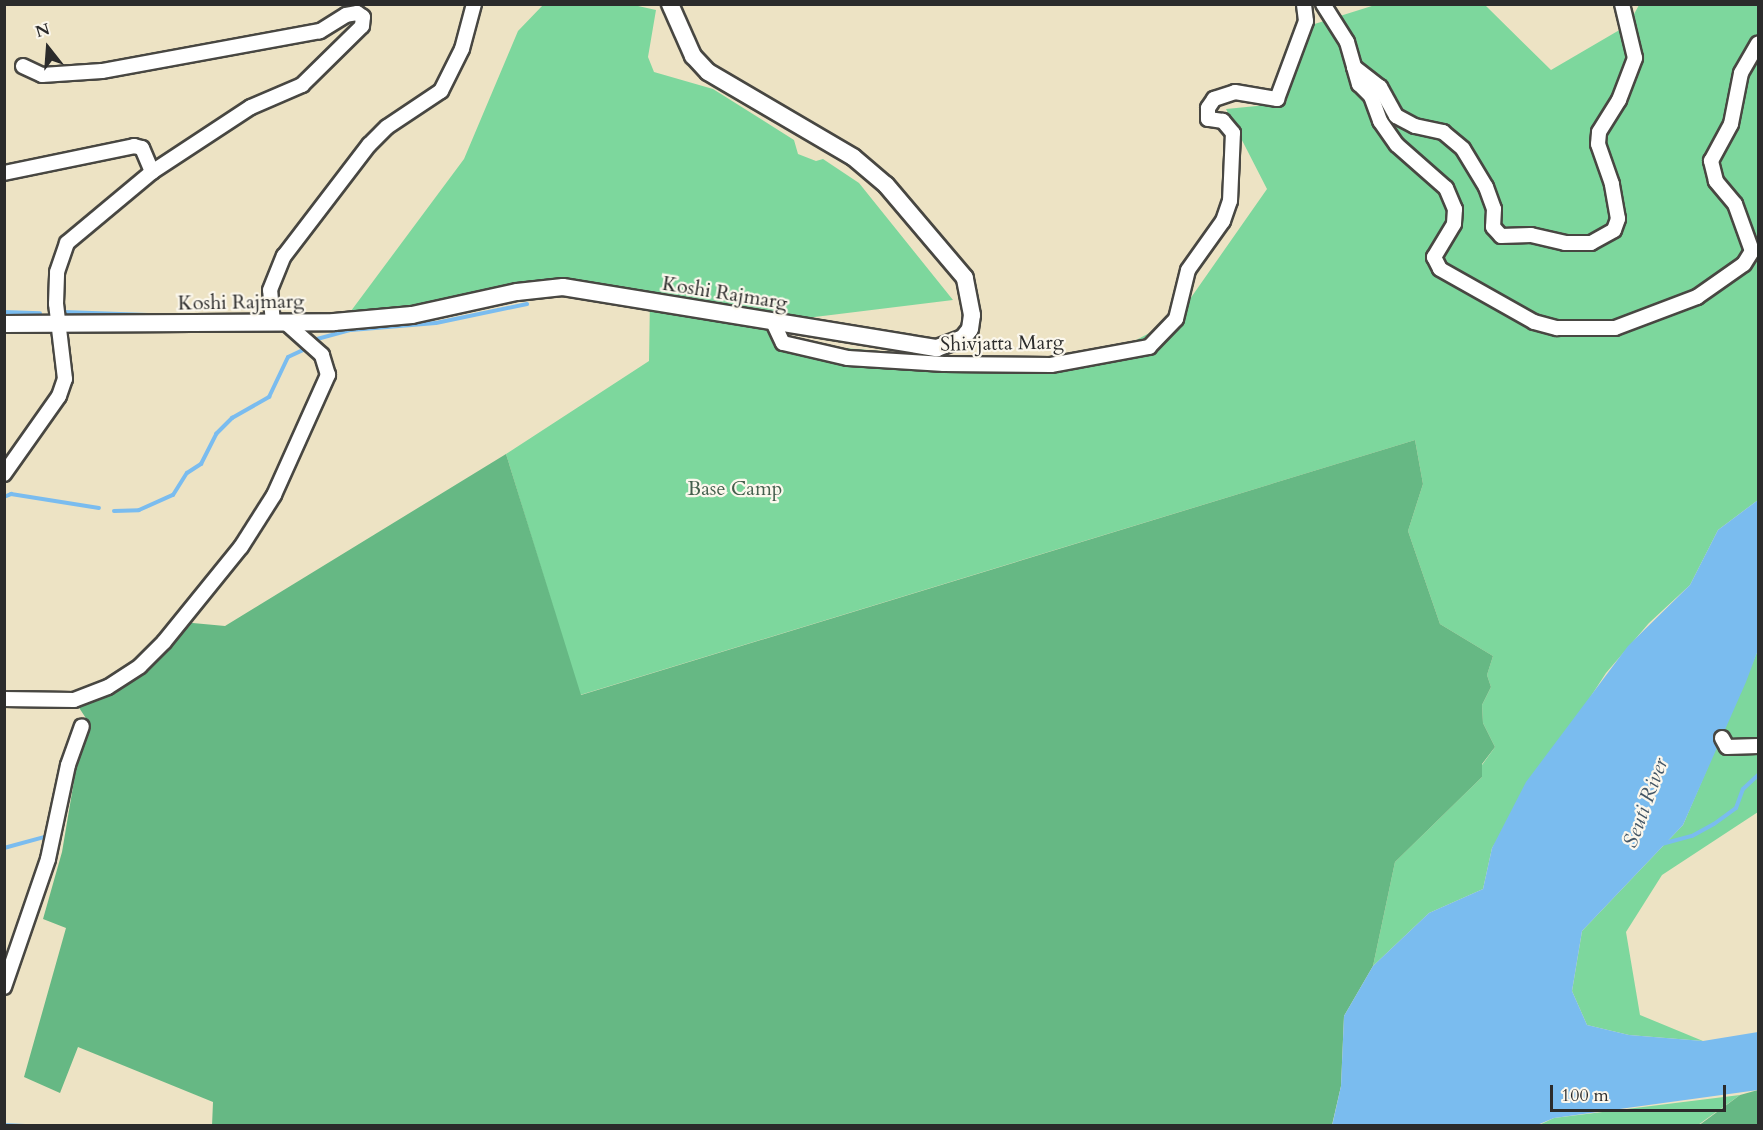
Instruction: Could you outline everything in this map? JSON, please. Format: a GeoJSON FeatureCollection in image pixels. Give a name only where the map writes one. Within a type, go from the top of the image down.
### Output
{"type":"FeatureCollection","features":[{"type":"Feature","properties":{"kind":"main road","name":"Koshi Rajmarg"},"geometry":{"type":"LineString","coordinates":[[4,324],[280,323],[401,316],[517,292],[562,287],[937,348],[963,338],[970,329],[972,315],[965,278],[886,185],[853,157],[708,72],[683,39],[670,4]]}},
{"type":"Feature","properties":{"kind":"street"},"geometry":{"type":"LineString","coordinates":[[4,699],[74,700],[108,687],[140,666],[164,642],[241,547],[274,495],[328,375],[322,355],[280,323],[270,290],[284,256],[369,145],[387,127],[441,91],[462,49],[474,4]]}},
{"type":"Feature","properties":{"kind":"street","name":"Shivjatta Marg"},"geometry":{"type":"LineString","coordinates":[[773,322],[783,343],[848,358],[944,364],[1051,365],[1149,347],[1176,319],[1188,270],[1223,221],[1230,201],[1233,134],[1222,121],[1208,119],[1208,108],[1214,99],[1235,92],[1277,99],[1306,21],[1304,4]]}},
{"type":"Feature","properties":{"kind":"street"},"geometry":{"type":"LineString","coordinates":[[1323,4],[1347,42],[1359,84],[1371,96],[1380,121],[1397,146],[1446,188],[1455,209],[1454,224],[1434,257],[1440,268],[1534,322],[1557,328],[1615,328],[1697,297],[1744,264],[1752,251],[1735,204],[1716,181],[1711,161],[1731,124],[1741,73],[1758,43]]}},
{"type":"Feature","properties":{"kind":"street"},"geometry":{"type":"LineString","coordinates":[[1354,68],[1380,87],[1396,116],[1415,126],[1443,132],[1463,149],[1486,187],[1494,209],[1493,227],[1501,236],[1531,235],[1565,243],[1591,243],[1614,230],[1617,219],[1612,184],[1598,144],[1599,132],[1619,100],[1635,58],[1622,4]]}},
{"type":"Feature","properties":{"kind":"street"},"geometry":{"type":"LineString","coordinates":[[4,474],[59,396],[64,379],[58,324],[57,272],[67,243],[152,172],[251,107],[302,85],[362,26],[363,17],[357,13],[320,31],[102,71],[42,75],[23,66]]}},
{"type":"Feature","properties":{"kind":"street"},"geometry":{"type":"LineString","coordinates":[[4,173],[134,146],[142,148],[152,172]]}},
{"type":"Feature","properties":{"kind":"street"},"geometry":{"type":"LineString","coordinates":[[4,987],[48,859],[68,765],[82,726]]}},
{"type":"Feature","properties":{"kind":"street"},"geometry":{"type":"LineString","coordinates":[[1722,738],[1727,747],[1758,746]]}},
{"type":"Feature","properties":{"kind":"green space","name":"Base Camp"},"geometry":{"type":"Polygon","coordinates":[[[629,4],[656,10],[648,57],[654,72],[713,89],[794,140],[798,154],[816,161],[823,159],[859,183],[953,300],[774,322],[783,343],[1051,365],[1104,357],[1176,319],[1267,189],[1226,109],[1286,103],[1305,27],[1375,5],[1485,5],[1551,70],[1628,25],[1639,5],[1758,5],[1758,500],[1718,530],[1690,585],[1649,623],[1606,673],[1492,848],[1483,889],[1429,913],[1373,966],[1395,862],[1482,777],[1482,765],[1495,747],[1483,723],[1482,705],[1491,687],[1487,675],[1493,656],[1440,624],[1408,531],[1423,484],[1415,440],[580,695],[506,454],[649,361],[650,296],[561,281],[534,281],[395,310],[348,315],[464,159],[518,31],[543,5],[629,4]]]}},
{"type":"Feature","properties":{"kind":"green space"},"geometry":{"type":"Polygon","coordinates":[[[1415,440],[1423,484],[1408,531],[1440,624],[1493,656],[1487,675],[1491,687],[1482,705],[1483,723],[1495,747],[1482,764],[1482,777],[1395,862],[1373,966],[1344,1016],[1341,1086],[1332,1125],[212,1126],[213,1102],[78,1047],[60,1093],[24,1077],[66,928],[43,919],[62,852],[78,757],[91,726],[74,700],[108,687],[182,622],[225,626],[506,454],[581,695],[1415,440]]]}},
{"type":"Feature","properties":{"kind":"green space"},"geometry":{"type":"Polygon","coordinates":[[[1758,650],[1758,812],[1662,875],[1626,932],[1640,1015],[1703,1041],[1629,1035],[1587,1025],[1572,991],[1582,931],[1683,825],[1758,650]]]}},
{"type":"Feature","properties":{"kind":"green space"},"geometry":{"type":"Polygon","coordinates":[[[1758,1090],[1758,1125],[1698,1126],[1740,1095],[1758,1090]]]}},
{"type":"Feature","properties":{"kind":"green space"},"geometry":{"type":"Polygon","coordinates":[[[1740,1095],[1698,1125],[1537,1126],[1554,1118],[1740,1095]]]}},
{"type":"Feature","properties":{"kind":"water","name":"Seuti River"},"geometry":{"type":"Polygon","coordinates":[[[1758,500],[1758,650],[1746,682],[1683,825],[1582,931],[1572,991],[1587,1025],[1629,1035],[1703,1041],[1758,1032],[1758,1090],[1554,1118],[1537,1125],[1332,1126],[1341,1086],[1344,1016],[1373,966],[1429,913],[1483,889],[1492,848],[1526,782],[1628,646],[1690,585],[1718,530],[1758,500]]]}},
{"type":"Feature","properties":{"kind":"waterway"},"geometry":{"type":"LineString","coordinates":[[521,284],[546,281]]}},
{"type":"Feature","properties":{"kind":"waterway"},"geometry":{"type":"LineString","coordinates":[[317,339],[351,330],[436,323],[527,304]]}},
{"type":"Feature","properties":{"kind":"waterway"},"geometry":{"type":"LineString","coordinates":[[4,312],[40,313]]}},
{"type":"Feature","properties":{"kind":"waterway"},"geometry":{"type":"LineString","coordinates":[[64,312],[148,315]]}},
{"type":"Feature","properties":{"kind":"waterway"},"geometry":{"type":"LineString","coordinates":[[114,511],[139,510],[173,495],[187,473],[201,464],[216,434],[232,418],[269,397],[288,357],[307,348]]}},
{"type":"Feature","properties":{"kind":"waterway"},"geometry":{"type":"LineString","coordinates":[[4,497],[11,494],[99,508]]}},
{"type":"Feature","properties":{"kind":"waterway"},"geometry":{"type":"LineString","coordinates":[[1658,845],[1692,836],[1714,824],[1736,808],[1743,789],[1758,775]]}},
{"type":"Feature","properties":{"kind":"waterway"},"geometry":{"type":"LineString","coordinates":[[4,848],[48,836]]}},
{"type":"Feature","properties":{"kind":"waterway"},"geometry":{"type":"LineString","coordinates":[[4,1125],[25,1126]]}}]}
